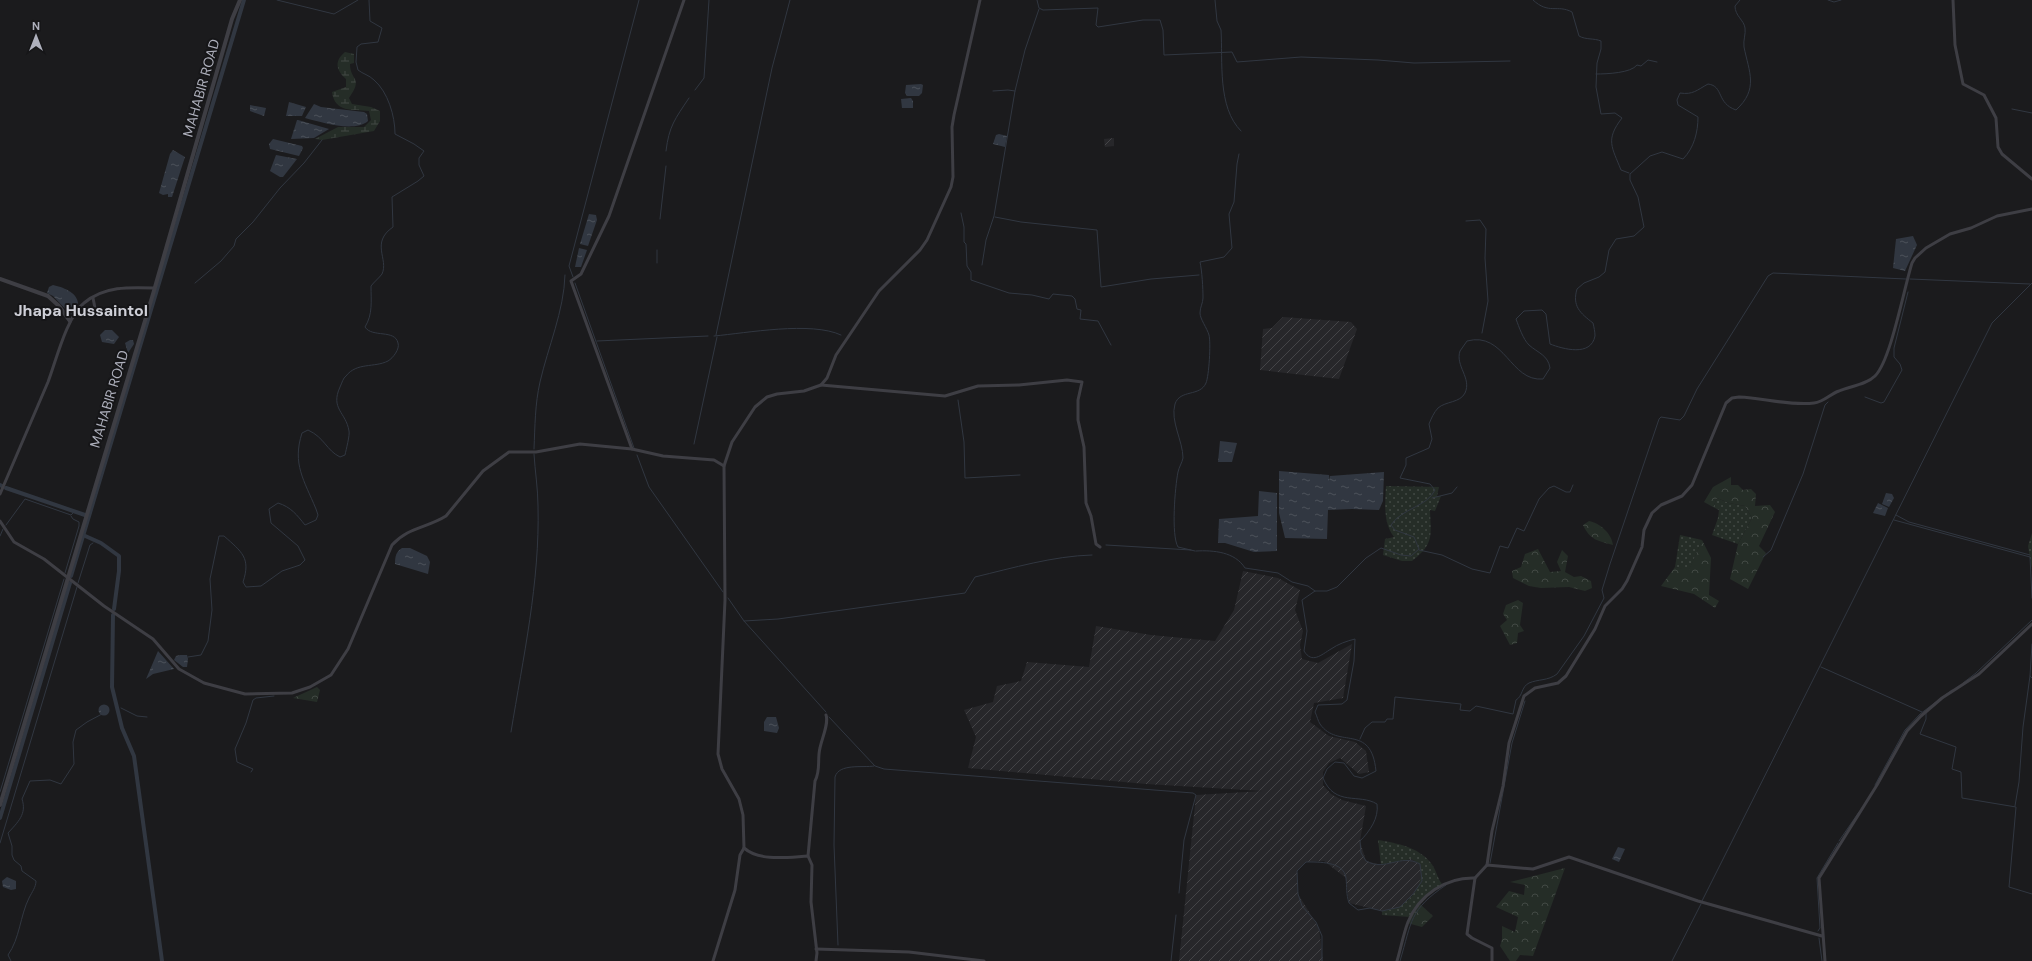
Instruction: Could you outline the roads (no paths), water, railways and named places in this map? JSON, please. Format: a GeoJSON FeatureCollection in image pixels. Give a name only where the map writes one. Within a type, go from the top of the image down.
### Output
{"type":"FeatureCollection","features":[{"type":"Feature","properties":{"kind":"street","name":"MAHABIR ROAD"},"geometry":{"type":"LineString","coordinates":[[0,805],[154,288],[232,19],[240,0]]}},
{"type":"Feature","properties":{"kind":"street"},"geometry":{"type":"LineString","coordinates":[[632,449],[571,281],[581,274],[609,216],[684,0]]}},
{"type":"Feature","properties":{"kind":"street"},"geometry":{"type":"LineString","coordinates":[[821,385],[827,378],[836,355],[879,291],[920,250],[927,240],[951,187],[953,177],[954,115],[980,0]]}},
{"type":"Feature","properties":{"kind":"street"},"geometry":{"type":"LineString","coordinates":[[1952,0],[1955,45],[1961,80],[1966,87],[1984,96],[1991,107],[1997,124],[1998,147],[2002,154],[2032,179]]}},
{"type":"Feature","properties":{"kind":"street"},"geometry":{"type":"LineString","coordinates":[[1492,961],[1492,948],[1467,934],[1468,920],[1475,878],[1487,865],[1492,831],[1503,786],[1509,743],[1524,696],[1535,688],[1558,683],[1566,676],[1595,629],[1605,606],[1622,589],[1627,581],[1642,547],[1644,530],[1652,513],[1662,505],[1682,496],[1692,484],[1726,403],[1732,398],[1739,397],[1792,404],[1816,403],[1836,392],[1866,382],[1875,376],[1881,367],[1912,264],[1919,253],[1950,234],[1971,228],[1997,216],[2032,209]]}},
{"type":"Feature","properties":{"kind":"street"},"geometry":{"type":"LineString","coordinates":[[0,279],[48,296],[59,306],[70,321]]}},
{"type":"Feature","properties":{"kind":"street"},"geometry":{"type":"LineString","coordinates":[[0,494],[50,377],[70,321],[83,303],[102,292],[126,286],[154,288]]}},
{"type":"Feature","properties":{"kind":"street"},"geometry":{"type":"LineString","coordinates":[[93,298],[96,308]]}},
{"type":"Feature","properties":{"kind":"street"},"geometry":{"type":"LineString","coordinates":[[714,961],[735,890],[740,855],[744,848],[743,815],[739,799],[722,768],[718,754],[725,600],[724,466],[732,442],[755,407],[772,395],[804,391],[821,385],[945,396],[978,386],[1019,385],[1067,380],[1082,382],[1078,400],[1078,420],[1084,447],[1086,503],[1091,516],[1096,544],[1100,547]]}},
{"type":"Feature","properties":{"kind":"street"},"geometry":{"type":"LineString","coordinates":[[0,521],[14,542],[44,559],[67,578],[153,639],[179,669],[204,683],[245,694],[292,692],[310,688],[323,681],[338,667],[348,649],[392,545],[404,533],[421,525],[438,521],[446,516],[483,471],[509,452],[536,452],[571,445],[632,449],[663,456],[714,460],[724,466]]}},
{"type":"Feature","properties":{"kind":"street"},"geometry":{"type":"LineString","coordinates":[[1825,961],[1819,878],[1877,785],[1907,731],[1921,716],[1942,698],[1978,674],[2032,624]]}},
{"type":"Feature","properties":{"kind":"street"},"geometry":{"type":"LineString","coordinates":[[816,961],[811,902],[812,865],[808,856],[815,781],[819,771],[820,749],[824,728],[828,720],[826,715]]}},
{"type":"Feature","properties":{"kind":"street"},"geometry":{"type":"LineString","coordinates":[[744,848],[750,853],[779,858],[808,856]]}},
{"type":"Feature","properties":{"kind":"street"},"geometry":{"type":"LineString","coordinates":[[1487,865],[1533,869],[1569,858],[1698,901],[1822,936]]}},
{"type":"Feature","properties":{"kind":"street"},"geometry":{"type":"LineString","coordinates":[[1397,961],[1407,923],[1429,894],[1451,880],[1475,878]]}},
{"type":"Feature","properties":{"kind":"street"},"geometry":{"type":"LineString","coordinates":[[816,949],[908,952],[984,961]]}},
{"type":"Feature","properties":{"kind":"water"},"geometry":{"type":"Polygon","coordinates":[[[906,85],[923,85],[922,93],[919,96],[907,96],[905,93],[906,85]]]}},
{"type":"Feature","properties":{"kind":"water"},"geometry":{"type":"Polygon","coordinates":[[[911,98],[913,101],[913,108],[902,108],[901,99],[911,98]]]}},
{"type":"Feature","properties":{"kind":"water"},"geometry":{"type":"Polygon","coordinates":[[[289,102],[306,107],[302,116],[286,116],[289,102]]]}},
{"type":"Feature","properties":{"kind":"water"},"geometry":{"type":"Polygon","coordinates":[[[314,104],[321,107],[364,112],[367,114],[368,121],[354,126],[337,126],[305,118],[314,104]]]}},
{"type":"Feature","properties":{"kind":"water"},"geometry":{"type":"Polygon","coordinates":[[[250,105],[266,108],[264,116],[250,111],[250,105]]]}},
{"type":"Feature","properties":{"kind":"water"},"geometry":{"type":"Polygon","coordinates":[[[297,120],[329,129],[314,138],[291,139],[297,120]]]}},
{"type":"Feature","properties":{"kind":"water"},"geometry":{"type":"Polygon","coordinates":[[[999,134],[1007,136],[1005,147],[993,144],[996,135],[999,134]]]}},
{"type":"Feature","properties":{"kind":"water"},"geometry":{"type":"Polygon","coordinates":[[[273,139],[302,146],[303,148],[299,156],[270,149],[269,144],[273,139]]]}},
{"type":"Feature","properties":{"kind":"water"},"geometry":{"type":"Polygon","coordinates":[[[173,150],[185,157],[172,197],[168,197],[168,194],[163,195],[159,193],[170,154],[173,150]]]}},
{"type":"Feature","properties":{"kind":"water"},"geometry":{"type":"Polygon","coordinates":[[[276,155],[297,159],[283,177],[280,177],[270,171],[276,155]]]}},
{"type":"Feature","properties":{"kind":"water"},"geometry":{"type":"Polygon","coordinates":[[[589,214],[596,215],[597,220],[588,246],[580,244],[589,214]]]}},
{"type":"Feature","properties":{"kind":"water"},"geometry":{"type":"Polygon","coordinates":[[[1913,236],[1917,245],[1905,271],[1893,268],[1896,239],[1913,236]]]}},
{"type":"Feature","properties":{"kind":"water"},"geometry":{"type":"Polygon","coordinates":[[[579,248],[587,250],[581,267],[575,267],[579,248]]]}},
{"type":"Feature","properties":{"kind":"water"},"geometry":{"type":"Polygon","coordinates":[[[53,285],[61,287],[72,293],[77,299],[78,303],[71,315],[53,296],[47,293],[49,287],[53,285]]]}},
{"type":"Feature","properties":{"kind":"water"},"geometry":{"type":"Polygon","coordinates":[[[105,330],[112,330],[119,337],[114,344],[102,342],[100,335],[105,330]]]}},
{"type":"Feature","properties":{"kind":"water"},"geometry":{"type":"Polygon","coordinates":[[[133,340],[134,344],[128,353],[125,343],[133,340]]]}},
{"type":"Feature","properties":{"kind":"water"},"geometry":{"type":"Polygon","coordinates":[[[1220,441],[1237,443],[1232,462],[1218,462],[1220,441]]]}},
{"type":"Feature","properties":{"kind":"water"},"geometry":{"type":"Polygon","coordinates":[[[1279,471],[1329,475],[1330,481],[1330,476],[1384,472],[1383,501],[1379,510],[1328,510],[1327,539],[1285,538],[1279,513],[1279,471]]]}},
{"type":"Feature","properties":{"kind":"water"},"geometry":{"type":"Polygon","coordinates":[[[1259,491],[1277,493],[1277,551],[1254,552],[1225,543],[1218,543],[1219,519],[1258,516],[1259,491]]]}},
{"type":"Feature","properties":{"kind":"water"},"geometry":{"type":"Polygon","coordinates":[[[1886,493],[1892,494],[1894,498],[1889,507],[1882,504],[1886,493]]]}},
{"type":"Feature","properties":{"kind":"water"},"geometry":{"type":"Polygon","coordinates":[[[1878,503],[1888,508],[1885,516],[1873,513],[1878,503]]]}},
{"type":"Feature","properties":{"kind":"water"},"geometry":{"type":"Polygon","coordinates":[[[402,548],[410,548],[427,556],[430,562],[428,574],[395,564],[396,554],[402,548]]]}},
{"type":"Feature","properties":{"kind":"water"},"geometry":{"type":"Polygon","coordinates":[[[158,651],[174,669],[153,674],[146,679],[158,651]]]}},
{"type":"Feature","properties":{"kind":"water"},"geometry":{"type":"Polygon","coordinates":[[[187,655],[187,667],[183,667],[174,660],[176,656],[187,655]]]}},
{"type":"Feature","properties":{"kind":"water"},"geometry":{"type":"Polygon","coordinates":[[[102,705],[106,705],[108,706],[108,714],[102,715],[99,712],[99,708],[102,705]]]}},
{"type":"Feature","properties":{"kind":"water"},"geometry":{"type":"Polygon","coordinates":[[[767,717],[776,717],[779,728],[777,733],[764,731],[764,722],[767,717]]]}},
{"type":"Feature","properties":{"kind":"water"},"geometry":{"type":"Polygon","coordinates":[[[1618,847],[1625,849],[1619,862],[1612,859],[1618,847]]]}},
{"type":"Feature","properties":{"kind":"water"},"geometry":{"type":"Polygon","coordinates":[[[7,877],[16,881],[16,889],[11,890],[3,887],[2,881],[7,877]]]}},
{"type":"Feature","properties":{"kind":"waterway"},"geometry":{"type":"LineString","coordinates":[[71,576],[244,0]]}},
{"type":"Feature","properties":{"kind":"waterway"},"geometry":{"type":"LineString","coordinates":[[277,0],[334,14],[358,0]]}},
{"type":"Feature","properties":{"kind":"waterway"},"geometry":{"type":"LineString","coordinates":[[188,657],[201,655],[208,641],[212,610],[210,579],[219,536],[224,536],[240,551],[243,556],[246,567],[243,582],[246,587],[261,586],[282,571],[300,565],[305,560],[298,546],[271,523],[269,509],[278,503],[290,509],[305,525],[316,520],[318,515],[301,472],[299,463],[298,454],[302,433],[308,430],[314,433],[335,454],[340,457],[345,455],[349,431],[338,406],[337,400],[337,394],[343,379],[355,369],[388,361],[394,356],[398,348],[398,343],[393,336],[373,332],[365,327],[368,322],[370,312],[371,286],[382,274],[384,268],[381,245],[386,233],[393,227],[392,197],[424,176],[419,165],[419,158],[424,151],[395,134],[392,112],[383,91],[372,78],[358,70],[356,62],[357,47],[361,44],[378,42],[382,28],[370,21],[369,0]]}},
{"type":"Feature","properties":{"kind":"waterway"},"geometry":{"type":"LineString","coordinates":[[573,277],[569,266],[639,0]]}},
{"type":"Feature","properties":{"kind":"waterway"},"geometry":{"type":"LineString","coordinates":[[695,90],[704,78],[709,0]]}},
{"type":"Feature","properties":{"kind":"waterway"},"geometry":{"type":"LineString","coordinates":[[716,335],[772,68],[790,0]]}},
{"type":"Feature","properties":{"kind":"waterway"},"geometry":{"type":"LineString","coordinates":[[1037,0],[1039,8],[1043,10],[1098,8],[1096,25],[1098,27],[1143,20],[1160,20],[1163,30],[1164,55],[1232,52],[1237,62],[1301,57],[1414,63],[1510,61]]}},
{"type":"Feature","properties":{"kind":"waterway"},"geometry":{"type":"LineString","coordinates":[[1215,0],[1217,21],[1221,30],[1222,69],[1225,97],[1233,121],[1241,131]]}},
{"type":"Feature","properties":{"kind":"waterway"},"geometry":{"type":"LineString","coordinates":[[1533,0],[1544,7],[1572,12],[1579,36],[1601,41],[1601,49],[1597,63],[1596,87],[1601,114],[1615,113],[1622,118],[1613,132],[1612,144],[1621,170],[1629,173]]}},
{"type":"Feature","properties":{"kind":"waterway"},"geometry":{"type":"LineString","coordinates":[[1322,961],[1322,936],[1316,922],[1302,906],[1298,894],[1297,871],[1306,862],[1336,865],[1341,868],[1346,878],[1349,903],[1358,910],[1370,908],[1382,911],[1400,907],[1413,894],[1422,881],[1420,864],[1413,861],[1406,860],[1380,865],[1366,861],[1361,853],[1360,841],[1373,824],[1377,814],[1377,804],[1363,799],[1348,798],[1334,793],[1328,787],[1323,778],[1327,769],[1335,762],[1344,763],[1354,776],[1362,778],[1376,771],[1373,756],[1368,747],[1361,741],[1336,735],[1327,731],[1320,724],[1315,712],[1318,705],[1342,704],[1347,700],[1354,661],[1355,639],[1340,644],[1320,656],[1313,658],[1307,655],[1304,651],[1307,631],[1302,600],[1315,591],[1327,591],[1337,587],[1366,558],[1381,548],[1401,555],[1411,556],[1419,549],[1414,537],[1395,530],[1391,525],[1401,515],[1426,500],[1435,490],[1430,484],[1400,478],[1406,465],[1406,458],[1429,448],[1432,439],[1429,424],[1438,408],[1460,399],[1465,393],[1467,388],[1459,356],[1460,351],[1467,341],[1480,340],[1490,343],[1499,349],[1514,366],[1523,373],[1532,378],[1543,379],[1550,368],[1549,364],[1545,357],[1529,345],[1521,333],[1516,319],[1524,311],[1542,310],[1546,314],[1550,344],[1576,350],[1588,347],[1592,343],[1595,336],[1593,323],[1584,316],[1576,305],[1577,289],[1584,283],[1599,277],[1605,272],[1609,250],[1616,239],[1634,236],[1644,227],[1638,197],[1630,180],[1630,174],[1650,156],[1662,152],[1683,159],[1693,145],[1698,117],[1678,105],[1677,100],[1680,93],[1692,93],[1708,84],[1713,85],[1719,91],[1725,103],[1736,110],[1748,95],[1750,87],[1750,72],[1744,47],[1745,28],[1735,9],[1735,6],[1740,0]]}},
{"type":"Feature","properties":{"kind":"waterway"},"geometry":{"type":"LineString","coordinates":[[1828,0],[1834,2],[1841,0]]}},
{"type":"Feature","properties":{"kind":"waterway"},"geometry":{"type":"LineString","coordinates":[[982,265],[986,240],[994,216],[1015,91],[1025,50],[1039,9]]}},
{"type":"Feature","properties":{"kind":"waterway"},"geometry":{"type":"LineString","coordinates":[[1596,74],[1630,70],[1637,65],[1641,66],[1648,60],[1657,62]]}},
{"type":"Feature","properties":{"kind":"waterway"},"geometry":{"type":"LineString","coordinates":[[993,91],[1015,91]]}},
{"type":"Feature","properties":{"kind":"waterway"},"geometry":{"type":"LineString","coordinates":[[666,151],[673,123],[689,98]]}},
{"type":"Feature","properties":{"kind":"waterway"},"geometry":{"type":"LineString","coordinates":[[2012,109],[2032,113]]}},
{"type":"Feature","properties":{"kind":"waterway"},"geometry":{"type":"LineString","coordinates":[[195,283],[221,261],[234,246],[236,239],[253,222],[280,188],[304,163],[322,140]]}},
{"type":"Feature","properties":{"kind":"waterway"},"geometry":{"type":"LineString","coordinates":[[1195,551],[1178,547],[1176,541],[1174,511],[1178,472],[1183,458],[1175,424],[1174,411],[1175,404],[1181,396],[1199,390],[1206,383],[1210,339],[1200,313],[1203,302],[1200,262],[1224,257],[1232,248],[1229,214],[1234,202],[1239,154]]}},
{"type":"Feature","properties":{"kind":"waterway"},"geometry":{"type":"LineString","coordinates":[[660,219],[666,166]]}},
{"type":"Feature","properties":{"kind":"waterway"},"geometry":{"type":"LineString","coordinates":[[961,213],[964,227],[964,242],[966,244],[967,266],[971,272],[971,280],[1009,293],[1032,295],[1049,299],[1053,294],[1072,296],[1075,299],[1077,309],[1081,310],[1080,319],[1098,321],[1111,345]]}},
{"type":"Feature","properties":{"kind":"waterway"},"geometry":{"type":"LineString","coordinates":[[995,217],[1021,222],[1097,230],[1101,287],[1151,279],[1199,275]]}},
{"type":"Feature","properties":{"kind":"waterway"},"geometry":{"type":"LineString","coordinates":[[1466,221],[1480,220],[1486,229],[1485,258],[1488,301],[1482,333]]}},
{"type":"Feature","properties":{"kind":"waterway"},"geometry":{"type":"LineString","coordinates":[[657,250],[657,263]]}},
{"type":"Feature","properties":{"kind":"waterway"},"geometry":{"type":"LineString","coordinates":[[1360,739],[1365,728],[1372,722],[1385,722],[1387,719],[1393,719],[1395,697],[1461,704],[1460,710],[1470,711],[1476,706],[1513,714],[1516,700],[1526,685],[1550,678],[1557,674],[1584,636],[1604,598],[1602,590],[1659,419],[1661,417],[1680,420],[1684,416],[1697,389],[1768,276],[1773,273],[1906,279]]}},
{"type":"Feature","properties":{"kind":"waterway"},"geometry":{"type":"LineString","coordinates":[[534,449],[538,390],[559,315],[565,275]]}},
{"type":"Feature","properties":{"kind":"waterway"},"geometry":{"type":"LineString","coordinates":[[1910,279],[2030,284]]}},
{"type":"Feature","properties":{"kind":"waterway"},"geometry":{"type":"LineString","coordinates":[[575,283],[634,448]]}},
{"type":"Feature","properties":{"kind":"waterway"},"geometry":{"type":"LineString","coordinates":[[1702,901],[1992,323],[2032,283]]}},
{"type":"Feature","properties":{"kind":"waterway"},"geometry":{"type":"LineString","coordinates":[[1865,397],[1881,403],[1884,402],[1902,370],[1900,364],[1894,357],[1894,348],[1908,292]]}},
{"type":"Feature","properties":{"kind":"waterway"},"geometry":{"type":"LineString","coordinates":[[714,336],[796,328],[828,331],[841,335]]}},
{"type":"Feature","properties":{"kind":"waterway"},"geometry":{"type":"LineString","coordinates":[[597,341],[708,336]]}},
{"type":"Feature","properties":{"kind":"waterway"},"geometry":{"type":"LineString","coordinates":[[694,444],[717,337]]}},
{"type":"Feature","properties":{"kind":"waterway"},"geometry":{"type":"LineString","coordinates":[[958,400],[964,442],[965,478],[1020,475]]}},
{"type":"Feature","properties":{"kind":"waterway"},"geometry":{"type":"LineString","coordinates":[[1763,557],[1771,550],[1803,474],[1825,405],[1828,402]]}},
{"type":"Feature","properties":{"kind":"waterway"},"geometry":{"type":"LineString","coordinates":[[511,732],[534,591],[538,534],[538,500],[534,454]]}},
{"type":"Feature","properties":{"kind":"waterway"},"geometry":{"type":"LineString","coordinates":[[637,455],[649,487],[723,592]]}},
{"type":"Feature","properties":{"kind":"waterway"},"geometry":{"type":"LineString","coordinates":[[1419,550],[1442,555],[1472,569],[1490,573],[1500,546],[1508,548],[1517,528],[1524,531],[1539,499],[1549,488],[1554,486],[1566,492],[1570,492],[1573,485]]}},
{"type":"Feature","properties":{"kind":"waterway"},"geometry":{"type":"LineString","coordinates":[[1432,498],[1452,493],[1457,487]]}},
{"type":"Feature","properties":{"kind":"waterway"},"geometry":{"type":"LineString","coordinates":[[6,488],[85,515]]}},
{"type":"Feature","properties":{"kind":"waterway"},"geometry":{"type":"LineString","coordinates":[[6,525],[25,499],[71,515],[73,513]]}},
{"type":"Feature","properties":{"kind":"waterway"},"geometry":{"type":"LineString","coordinates":[[1896,515],[1909,522],[2030,555]]}},
{"type":"Feature","properties":{"kind":"waterway"},"geometry":{"type":"LineString","coordinates":[[65,573],[79,526],[79,522],[71,516]]}},
{"type":"Feature","properties":{"kind":"waterway"},"geometry":{"type":"LineString","coordinates":[[1894,520],[2030,557],[2032,598]]}},
{"type":"Feature","properties":{"kind":"waterway"},"geometry":{"type":"LineString","coordinates":[[0,536],[3,529]]}},
{"type":"Feature","properties":{"kind":"waterway"},"geometry":{"type":"LineString","coordinates":[[83,535],[101,543],[119,556],[119,571],[114,609]]}},
{"type":"Feature","properties":{"kind":"waterway"},"geometry":{"type":"LineString","coordinates":[[78,583],[90,545],[93,543]]}},
{"type":"Feature","properties":{"kind":"waterway"},"geometry":{"type":"LineString","coordinates":[[1106,545],[1191,550]]}},
{"type":"Feature","properties":{"kind":"waterway"},"geometry":{"type":"LineString","coordinates":[[1196,551],[1210,551],[1230,555],[1236,558],[1245,568],[1278,573],[1292,582],[1308,586],[1315,591]]}},
{"type":"Feature","properties":{"kind":"waterway"},"geometry":{"type":"LineString","coordinates":[[744,621],[778,619],[965,593],[975,577],[1048,560],[1092,555]]}},
{"type":"Feature","properties":{"kind":"waterway"},"geometry":{"type":"LineString","coordinates":[[0,792],[64,579]]}},
{"type":"Feature","properties":{"kind":"waterway"},"geometry":{"type":"LineString","coordinates":[[0,818],[70,583]]}},
{"type":"Feature","properties":{"kind":"waterway"},"geometry":{"type":"LineString","coordinates":[[0,843],[77,587]]}},
{"type":"Feature","properties":{"kind":"waterway"},"geometry":{"type":"LineString","coordinates":[[728,598],[744,621],[826,712]]}},
{"type":"Feature","properties":{"kind":"waterway"},"geometry":{"type":"LineString","coordinates":[[113,615],[112,687],[122,728],[134,756],[162,961]]}},
{"type":"Feature","properties":{"kind":"waterway"},"geometry":{"type":"LineString","coordinates":[[1963,683],[1976,673],[2032,620]]}},
{"type":"Feature","properties":{"kind":"waterway"},"geometry":{"type":"LineString","coordinates":[[2032,644],[2030,676],[2032,678]]}},
{"type":"Feature","properties":{"kind":"waterway"},"geometry":{"type":"LineString","coordinates":[[1821,667],[1922,712]]}},
{"type":"Feature","properties":{"kind":"waterway"},"geometry":{"type":"LineString","coordinates":[[2015,806],[2019,782],[2023,727],[2030,676]]}},
{"type":"Feature","properties":{"kind":"waterway"},"geometry":{"type":"LineString","coordinates":[[1875,785],[1905,730],[1920,714],[1952,690]]}},
{"type":"Feature","properties":{"kind":"waterway"},"geometry":{"type":"LineString","coordinates":[[251,772],[253,769],[237,762],[235,749],[246,723],[253,700],[256,698],[274,696]]}},
{"type":"Feature","properties":{"kind":"waterway"},"geometry":{"type":"LineString","coordinates":[[1490,863],[1512,743],[1525,701]]}},
{"type":"Feature","properties":{"kind":"waterway"},"geometry":{"type":"LineString","coordinates":[[121,708],[137,716],[147,717]]}},
{"type":"Feature","properties":{"kind":"waterway"},"geometry":{"type":"LineString","coordinates":[[1926,713],[1926,719],[1920,734],[1956,747],[1952,769],[1961,772],[1962,798],[2016,807],[2009,887],[2032,894]]}},
{"type":"Feature","properties":{"kind":"waterway"},"geometry":{"type":"LineString","coordinates":[[11,961],[8,955],[15,941],[26,905],[35,887],[36,881],[22,871],[21,866],[14,860],[8,833],[21,818],[23,809],[22,799],[30,781],[50,780],[61,784],[74,764],[73,742],[76,730],[102,714]]}},
{"type":"Feature","properties":{"kind":"waterway"},"geometry":{"type":"LineString","coordinates":[[829,717],[875,766],[884,769],[1193,793],[1196,795],[1184,840],[1179,893]]}},
{"type":"Feature","properties":{"kind":"waterway"},"geometry":{"type":"LineString","coordinates":[[838,945],[834,845],[835,777],[837,773],[846,768],[874,766]]}},
{"type":"Feature","properties":{"kind":"waterway"},"geometry":{"type":"LineString","coordinates":[[1839,841],[1859,812]]}},
{"type":"Feature","properties":{"kind":"waterway"},"geometry":{"type":"LineString","coordinates":[[1818,931],[1820,928],[1817,878],[1838,843]]}},
{"type":"Feature","properties":{"kind":"waterway"},"geometry":{"type":"LineString","coordinates":[[1400,961],[1410,926],[1418,909],[1446,885]]}},
{"type":"Feature","properties":{"kind":"waterway"},"geometry":{"type":"LineString","coordinates":[[1672,961],[1701,904]]}},
{"type":"Feature","properties":{"kind":"waterway"},"geometry":{"type":"LineString","coordinates":[[1171,961],[1176,915]]}},
{"type":"Feature","properties":{"kind":"waterway"},"geometry":{"type":"LineString","coordinates":[[1819,938],[1822,961]]}},
{"type":"Feature","properties":{"kind":"district","name":"Jhapa Hussaintol"},"geometry":{"type":"Point","coordinates":[81,310]}}]}
